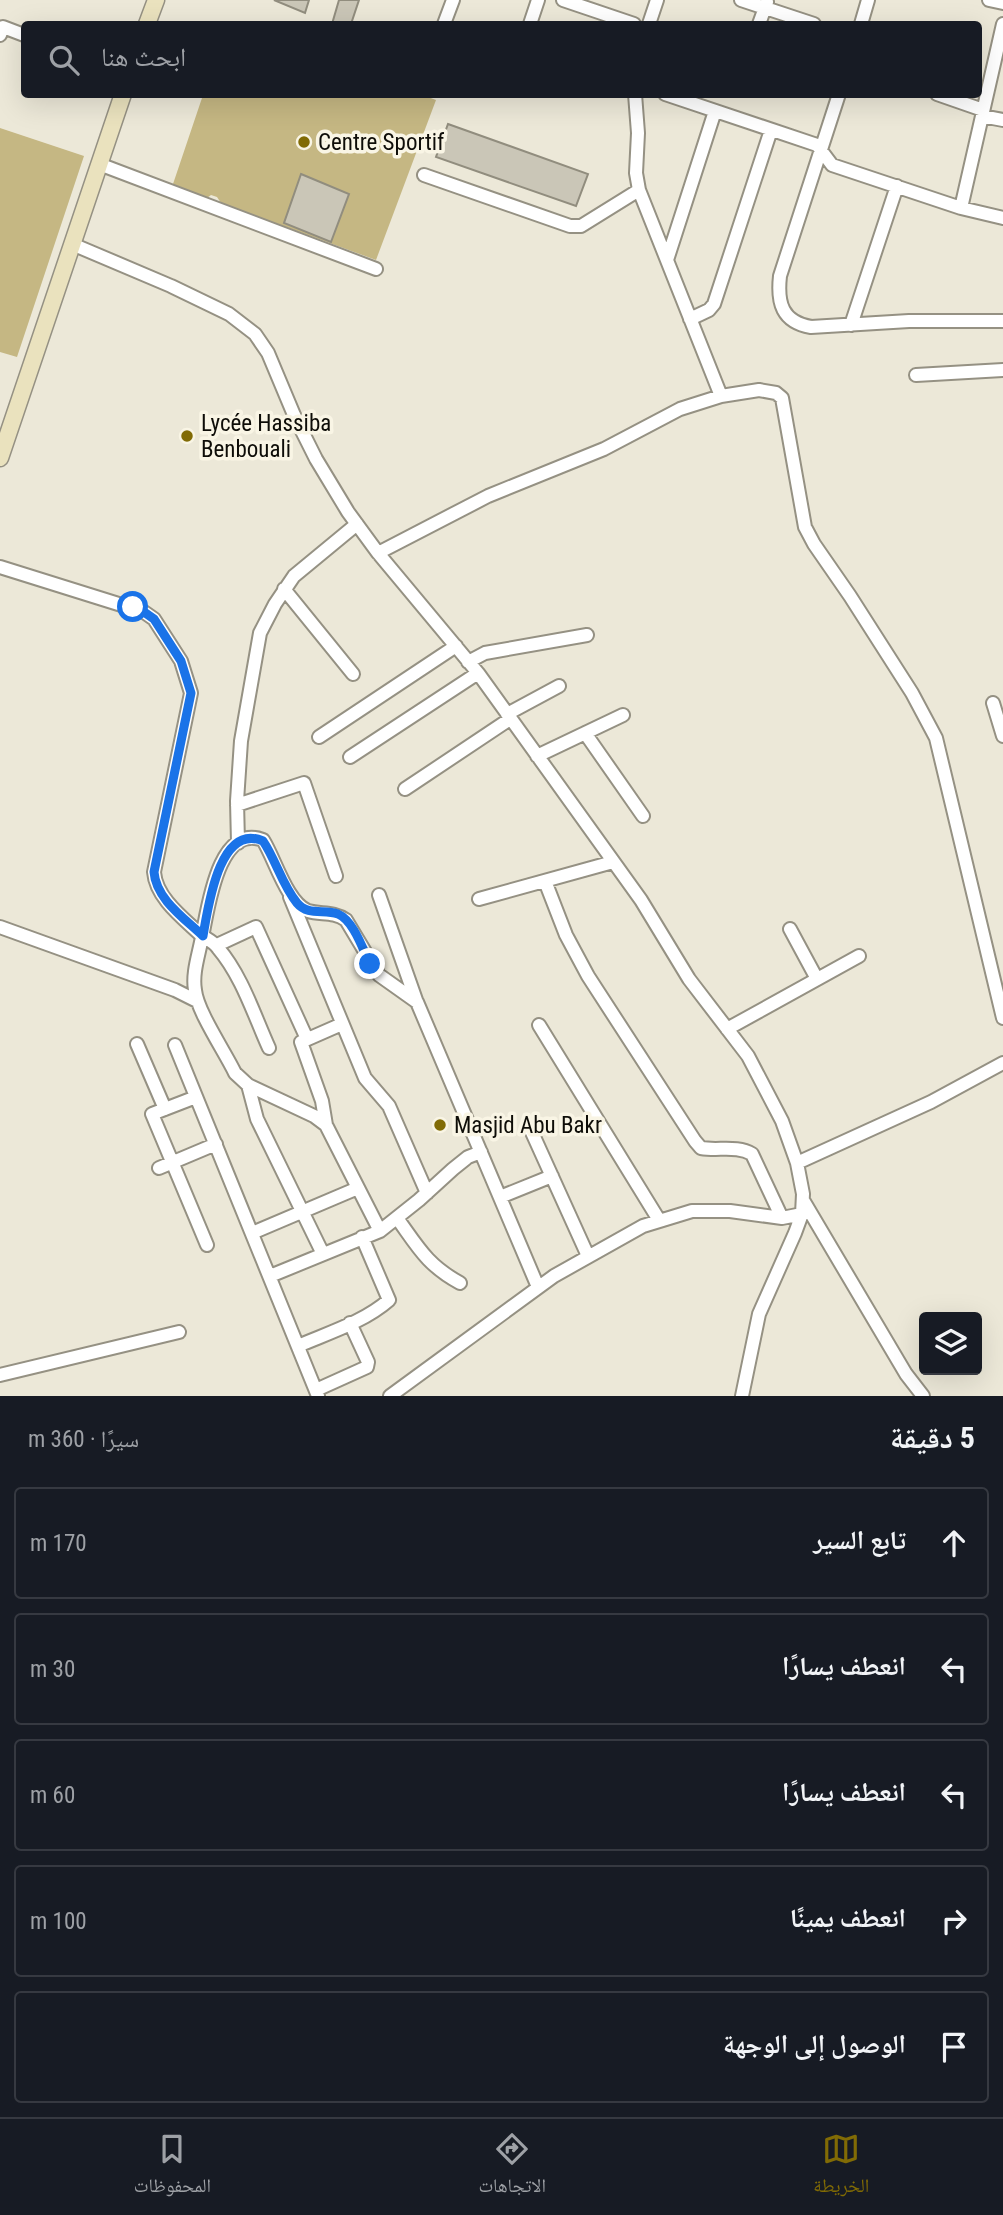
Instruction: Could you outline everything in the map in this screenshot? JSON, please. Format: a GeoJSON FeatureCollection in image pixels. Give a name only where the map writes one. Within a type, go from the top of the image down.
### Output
{"type":"FeatureCollection","features":[{"type":"Feature","properties":{"kind":"street"},"geometry":{"type":"LineString","coordinates":[[148,21],[156,0]]}},
{"type":"Feature","properties":{"kind":"street"},"geometry":{"type":"LineString","coordinates":[[445,21],[453,0]]}},
{"type":"Feature","properties":{"kind":"street"},"geometry":{"type":"LineString","coordinates":[[531,21],[538,0]]}},
{"type":"Feature","properties":{"kind":"street"},"geometry":{"type":"LineString","coordinates":[[563,0],[625,21]]}},
{"type":"Feature","properties":{"kind":"street"},"geometry":{"type":"LineString","coordinates":[[650,21],[657,0]]}},
{"type":"Feature","properties":{"kind":"street"},"geometry":{"type":"LineString","coordinates":[[741,0],[766,4],[807,21]]}},
{"type":"Feature","properties":{"kind":"street"},"geometry":{"type":"LineString","coordinates":[[862,21],[868,0]]}},
{"type":"Feature","properties":{"kind":"street"},"geometry":{"type":"LineString","coordinates":[[989,0],[1003,3]]}},
{"type":"Feature","properties":{"kind":"street"},"geometry":{"type":"LineString","coordinates":[[760,21],[766,4]]}},
{"type":"Feature","properties":{"kind":"street"},"geometry":{"type":"LineString","coordinates":[[961,208],[1003,24]]}},
{"type":"Feature","properties":{"kind":"street"},"geometry":{"type":"LineString","coordinates":[[0,35],[3,27],[21,33]]}},
{"type":"Feature","properties":{"kind":"street"},"geometry":{"type":"LineString","coordinates":[[0,458],[6,420],[72,244],[122,98]]}},
{"type":"Feature","properties":{"kind":"street"},"geometry":{"type":"LineString","coordinates":[[635,98],[638,133],[636,173],[639,190],[721,396]]}},
{"type":"Feature","properties":{"kind":"street"},"geometry":{"type":"LineString","coordinates":[[677,98],[817,145],[832,165],[961,208],[1003,218]]}},
{"type":"Feature","properties":{"kind":"street"},"geometry":{"type":"LineString","coordinates":[[838,98],[780,276],[778,295],[785,314],[797,325],[811,327],[908,321],[1003,321]]}},
{"type":"Feature","properties":{"kind":"street"},"geometry":{"type":"LineString","coordinates":[[946,98],[1003,120]]}},
{"type":"Feature","properties":{"kind":"street"},"geometry":{"type":"LineString","coordinates":[[667,260],[715,111]]}},
{"type":"Feature","properties":{"kind":"street"},"geometry":{"type":"LineString","coordinates":[[690,319],[709,310],[714,304],[771,130]]}},
{"type":"Feature","properties":{"kind":"street"},"geometry":{"type":"LineString","coordinates":[[99,164],[376,269]]}},
{"type":"Feature","properties":{"kind":"street"},"geometry":{"type":"LineString","coordinates":[[424,175],[570,226],[581,226],[639,190]]}},
{"type":"Feature","properties":{"kind":"street"},"geometry":{"type":"LineString","coordinates":[[851,325],[897,186]]}},
{"type":"Feature","properties":{"kind":"street"},"geometry":{"type":"LineString","coordinates":[[72,244],[229,314],[255,334],[268,353],[316,459],[357,524],[478,673],[641,900],[689,979],[748,1056],[782,1121],[797,1163],[803,1200],[802,1214],[759,1314],[742,1396]]}},
{"type":"Feature","properties":{"kind":"street"},"geometry":{"type":"LineString","coordinates":[[916,375],[1003,370]]}},
{"type":"Feature","properties":{"kind":"street"},"geometry":{"type":"LineString","coordinates":[[378,553],[488,496],[604,449],[680,410],[721,396],[759,390],[776,393],[782,398],[805,527],[912,693],[936,738],[1003,1018]]}},
{"type":"Feature","properties":{"kind":"street"},"geometry":{"type":"LineString","coordinates":[[238,843],[237,805],[241,741],[260,633],[294,576],[357,524]]}},
{"type":"Feature","properties":{"kind":"street"},"geometry":{"type":"LineString","coordinates":[[0,567],[144,612],[154,619],[181,661],[191,693],[154,872],[155,885],[161,895],[216,945],[234,971],[269,1048]]}},
{"type":"Feature","properties":{"kind":"street"},"geometry":{"type":"LineString","coordinates":[[285,589],[354,674]]}},
{"type":"Feature","properties":{"kind":"street"},"geometry":{"type":"LineString","coordinates":[[468,662],[485,653],[587,635]]}},
{"type":"Feature","properties":{"kind":"street"},"geometry":{"type":"LineString","coordinates":[[319,737],[456,646]]}},
{"type":"Feature","properties":{"kind":"street"},"geometry":{"type":"LineString","coordinates":[[350,757],[478,673]]}},
{"type":"Feature","properties":{"kind":"street"},"geometry":{"type":"LineString","coordinates":[[405,789],[508,716],[559,686]]}},
{"type":"Feature","properties":{"kind":"street"},"geometry":{"type":"LineString","coordinates":[[993,703],[1003,736]]}},
{"type":"Feature","properties":{"kind":"street"},"geometry":{"type":"LineString","coordinates":[[537,756],[623,715]]}},
{"type":"Feature","properties":{"kind":"street"},"geometry":{"type":"LineString","coordinates":[[585,733],[643,816]]}},
{"type":"Feature","properties":{"kind":"street"},"geometry":{"type":"LineString","coordinates":[[237,805],[304,783],[336,876]]}},
{"type":"Feature","properties":{"kind":"street"},"geometry":{"type":"LineString","coordinates":[[326,1125],[314,1116],[248,1085],[235,1073],[197,1001],[194,978],[213,882],[225,856],[244,838],[254,837],[263,841],[298,904],[307,911],[337,914],[346,920],[379,975],[417,1002]]}},
{"type":"Feature","properties":{"kind":"street"},"geometry":{"type":"LineString","coordinates":[[479,899],[613,862]]}},
{"type":"Feature","properties":{"kind":"street"},"geometry":{"type":"LineString","coordinates":[[545,881],[566,935],[588,976],[695,1140],[701,1148],[716,1151],[742,1149],[752,1154],[782,1218]]}},
{"type":"Feature","properties":{"kind":"street"},"geometry":{"type":"LineString","coordinates":[[287,887],[303,932],[365,1078],[389,1107],[427,1193]]}},
{"type":"Feature","properties":{"kind":"street"},"geometry":{"type":"LineString","coordinates":[[379,895],[417,1002],[538,1287]]}},
{"type":"Feature","properties":{"kind":"street"},"geometry":{"type":"LineString","coordinates":[[0,927],[175,990],[197,1001]]}},
{"type":"Feature","properties":{"kind":"street"},"geometry":{"type":"LineString","coordinates":[[216,945],[256,927],[307,1039]]}},
{"type":"Feature","properties":{"kind":"street"},"geometry":{"type":"LineString","coordinates":[[790,929],[817,979]]}},
{"type":"Feature","properties":{"kind":"street"},"geometry":{"type":"LineString","coordinates":[[727,1029],[859,956]]}},
{"type":"Feature","properties":{"kind":"street"},"geometry":{"type":"LineString","coordinates":[[342,1024],[301,1042],[322,1101],[326,1125],[380,1231]]}},
{"type":"Feature","properties":{"kind":"street"},"geometry":{"type":"LineString","coordinates":[[540,1025],[659,1220]]}},
{"type":"Feature","properties":{"kind":"street"},"geometry":{"type":"LineString","coordinates":[[137,1044],[165,1109]]}},
{"type":"Feature","properties":{"kind":"street"},"geometry":{"type":"LineString","coordinates":[[175,1045],[317,1393],[367,1367],[368,1362],[350,1323]]}},
{"type":"Feature","properties":{"kind":"street"},"geometry":{"type":"LineString","coordinates":[[797,1163],[931,1102],[1003,1063]]}},
{"type":"Feature","properties":{"kind":"street"},"geometry":{"type":"LineString","coordinates":[[248,1085],[257,1118],[323,1254]]}},
{"type":"Feature","properties":{"kind":"street"},"geometry":{"type":"LineString","coordinates":[[197,1097],[152,1114],[207,1245]]}},
{"type":"Feature","properties":{"kind":"street"},"geometry":{"type":"LineString","coordinates":[[530,1128],[588,1256]]}},
{"type":"Feature","properties":{"kind":"street"},"geometry":{"type":"LineString","coordinates":[[159,1168],[216,1144]]}},
{"type":"Feature","properties":{"kind":"street"},"geometry":{"type":"LineString","coordinates":[[270,1276],[380,1231],[468,1157],[481,1152]]}},
{"type":"Feature","properties":{"kind":"street"},"geometry":{"type":"LineString","coordinates":[[500,1197],[552,1176]]}},
{"type":"Feature","properties":{"kind":"street"},"geometry":{"type":"LineString","coordinates":[[252,1233],[358,1188]]}},
{"type":"Feature","properties":{"kind":"street"},"geometry":{"type":"LineString","coordinates":[[803,1200],[906,1374],[923,1396]]}},
{"type":"Feature","properties":{"kind":"street"},"geometry":{"type":"LineString","coordinates":[[390,1396],[538,1287],[588,1256],[659,1220],[710,1209],[782,1218],[802,1214]]}},
{"type":"Feature","properties":{"kind":"street"},"geometry":{"type":"LineString","coordinates":[[397,1218],[439,1272],[460,1283]]}},
{"type":"Feature","properties":{"kind":"street"},"geometry":{"type":"LineString","coordinates":[[298,1346],[380,1308],[388,1300],[362,1237]]}},
{"type":"Feature","properties":{"kind":"street"},"geometry":{"type":"LineString","coordinates":[[0,1375],[179,1332]]}},
{"type":"Feature","properties":{"kind":"shaded area","name":"Centre Sportif"},"geometry":{"type":"Polygon","coordinates":[[[202,98],[436,100],[376,260],[221,203],[217,197],[211,195],[207,198],[173,184],[202,98]]]}},
{"type":"Feature","properties":{"kind":"shaded area"},"geometry":{"type":"Polygon","coordinates":[[[0,128],[84,156],[17,357],[0,352],[0,128]]]}},
{"type":"Feature","properties":{"kind":"building"},"geometry":{"type":"Polygon","coordinates":[[[274,0],[309,0],[305,13],[274,0]]]}},
{"type":"Feature","properties":{"kind":"building"},"geometry":{"type":"Polygon","coordinates":[[[339,0],[359,0],[352,21],[333,21],[339,0]]]}},
{"type":"Feature","properties":{"kind":"building"},"geometry":{"type":"Polygon","coordinates":[[[448,124],[588,174],[576,206],[436,157],[448,124]]]}},
{"type":"Feature","properties":{"kind":"building"},"geometry":{"type":"Polygon","coordinates":[[[301,174],[349,194],[331,242],[284,223],[301,174]]]}},
{"type":"Feature","properties":{"kind":"place","name":"Centre Sportif"},"geometry":{"type":"Point","coordinates":[304,142]}},
{"type":"Feature","properties":{"kind":"place","name":"Lycée Hassiba Benbouali"},"geometry":{"type":"Point","coordinates":[187,436]}},
{"type":"Feature","properties":{"kind":"place","name":"Masjid Abu Bakr"},"geometry":{"type":"Point","coordinates":[440,1125]}},
{"type":"Feature","properties":{"kind":"route"},"geometry":{"type":"LineString","coordinates":[[133,607],[154,619],[181,661],[191,693],[154,872],[155,885],[161,895],[203,936],[213,882],[225,856],[244,838],[254,837],[263,841],[269,850],[298,904],[307,911],[337,914],[346,920],[370,964]]}}]}
